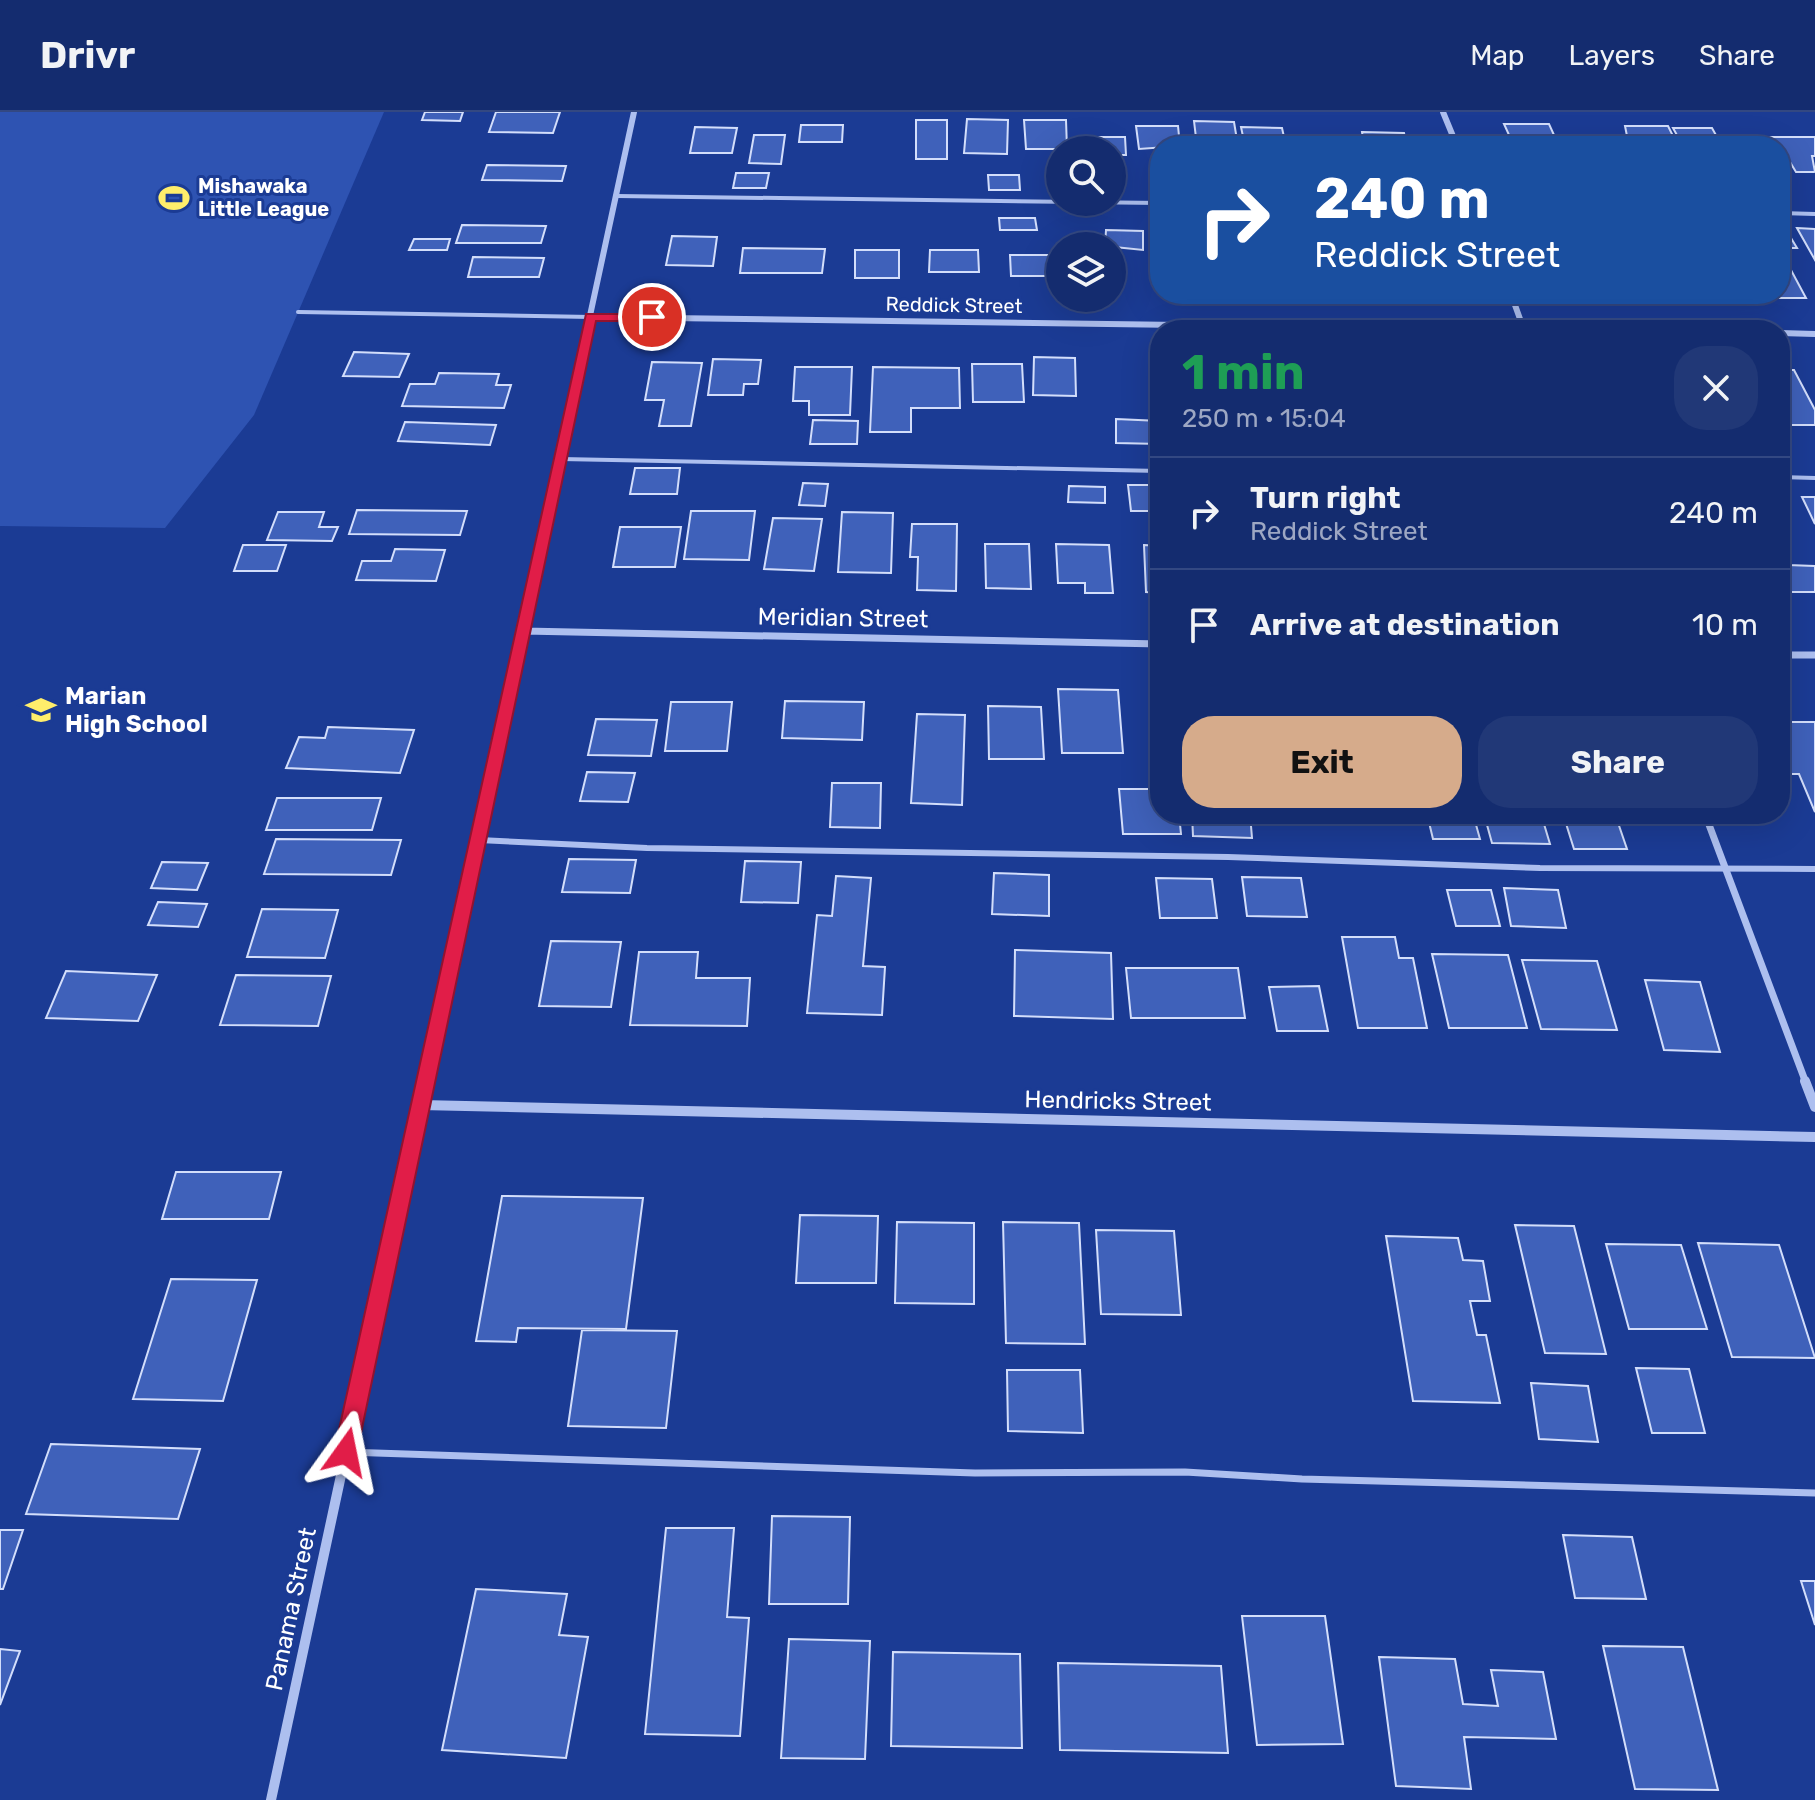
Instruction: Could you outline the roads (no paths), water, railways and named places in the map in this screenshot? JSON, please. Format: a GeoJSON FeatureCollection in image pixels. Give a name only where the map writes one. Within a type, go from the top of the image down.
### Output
{"type":"FeatureCollection","features":[{"type":"Feature","properties":{"kind":"street","name":"Panama Street"},"geometry":{"type":"LineString","coordinates":[[271,1800],[634,112]]}},
{"type":"Feature","properties":{"kind":"street"},"geometry":{"type":"LineString","coordinates":[[1443,112],[1453,136]]}},
{"type":"Feature","properties":{"kind":"street","name":"Reddick Street"},"geometry":{"type":"LineString","coordinates":[[591,317],[1150,325]]}},
{"type":"Feature","properties":{"kind":"street"},"geometry":{"type":"LineString","coordinates":[[1790,333],[1815,334]]}},
{"type":"Feature","properties":{"kind":"street","name":"Meridian Street"},"geometry":{"type":"LineString","coordinates":[[524,631],[1150,644]]}},
{"type":"Feature","properties":{"kind":"street"},"geometry":{"type":"LineString","coordinates":[[1790,655],[1815,655]]}},
{"type":"Feature","properties":{"kind":"street"},"geometry":{"type":"LineString","coordinates":[[1709,824],[1815,1107]]}},
{"type":"Feature","properties":{"kind":"street","name":"Hendricks Street"},"geometry":{"type":"LineString","coordinates":[[421,1105],[1815,1137]]}},
{"type":"Feature","properties":{"kind":"lane"},"geometry":{"type":"LineString","coordinates":[[617,196],[1150,203]]}},
{"type":"Feature","properties":{"kind":"lane"},"geometry":{"type":"LineString","coordinates":[[1790,213],[1815,214]]}},
{"type":"Feature","properties":{"kind":"lane"},"geometry":{"type":"LineString","coordinates":[[298,312],[591,317]]}},
{"type":"Feature","properties":{"kind":"lane"},"geometry":{"type":"LineString","coordinates":[[561,459],[1150,471]]}},
{"type":"Feature","properties":{"kind":"lane"},"geometry":{"type":"LineString","coordinates":[[1790,477],[1815,478]]}},
{"type":"Feature","properties":{"kind":"lane"},"geometry":{"type":"LineString","coordinates":[[479,840],[647,848],[1228,857],[1540,868],[1724,866],[1815,869]]}},
{"type":"Feature","properties":{"kind":"lane"},"geometry":{"type":"LineString","coordinates":[[346,1452],[975,1473],[1185,1472],[1302,1479],[1815,1493]]}},
{"type":"Feature","properties":{"kind":"place","name":"Mishawaka Little League"},"geometry":{"type":"Point","coordinates":[174,198]}},
{"type":"Feature","properties":{"kind":"place","name":"Marian High School"},"geometry":{"type":"Point","coordinates":[41,710]}}]}
